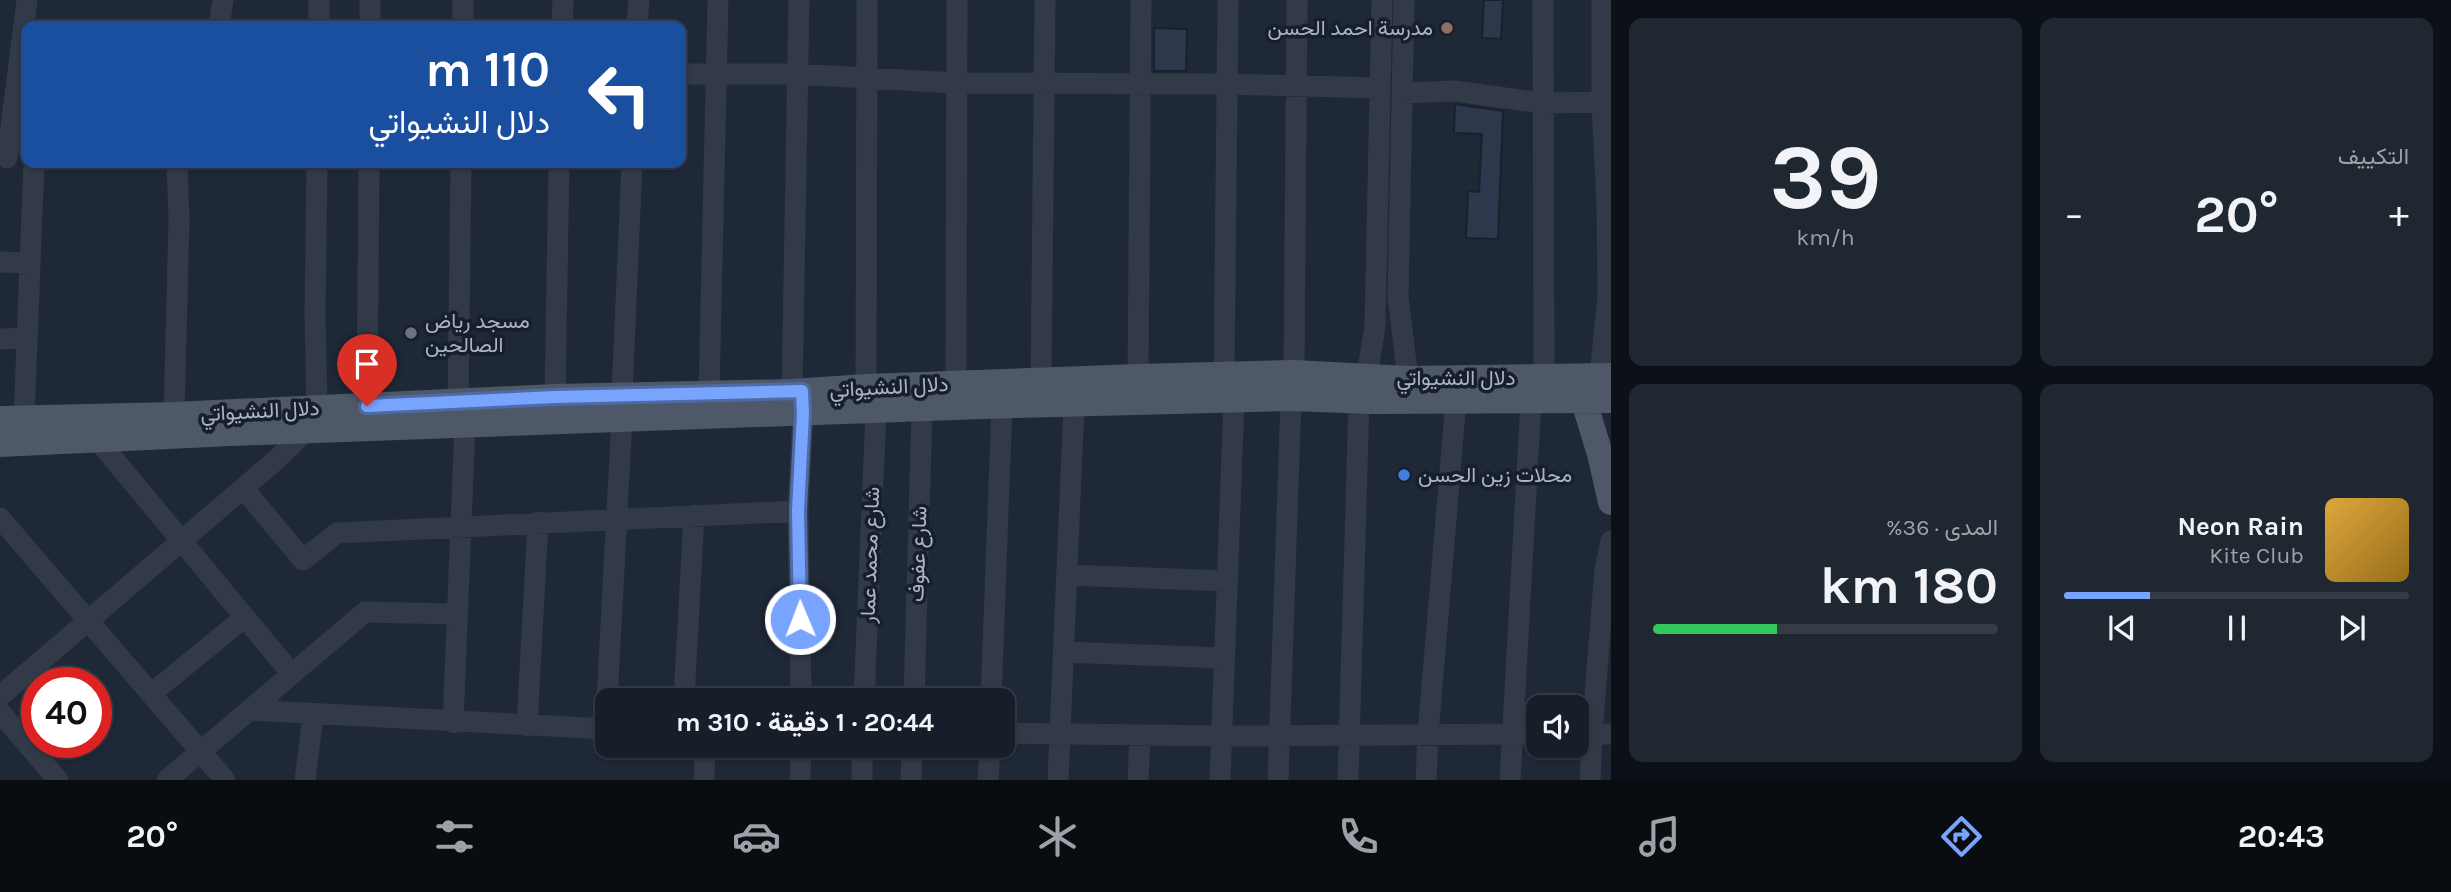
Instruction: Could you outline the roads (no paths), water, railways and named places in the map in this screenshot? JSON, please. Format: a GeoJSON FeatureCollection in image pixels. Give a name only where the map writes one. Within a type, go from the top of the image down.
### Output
{"type":"FeatureCollection","features":[{"type":"Feature","properties":{"kind":"main road","name":"دلال النشيواتي"},"geometry":{"type":"LineString","coordinates":[[0,444],[97,439],[312,419],[871,398],[956,384],[1041,380],[1138,377],[1229,388]]}},
{"type":"Feature","properties":{"kind":"main road","name":"دلال النشيواتي"},"geometry":{"type":"LineString","coordinates":[[871,398],[922,408],[1074,404],[1229,388],[1292,386],[1366,392],[1409,390],[1544,377],[1597,386]]}},
{"type":"Feature","properties":{"kind":"main road","name":"دلال النشيواتي"},"geometry":{"type":"LineString","coordinates":[[1409,390],[1456,400],[1531,401],[1597,386]]}},
{"type":"Feature","properties":{"kind":"main road"},"geometry":{"type":"LineString","coordinates":[[1597,386],[1611,502]]}},
{"type":"Feature","properties":{"kind":"main road","name":"دلال النشيواتي"},"geometry":{"type":"LineString","coordinates":[[12,418],[174,415],[312,419],[367,406],[462,414],[555,397],[622,407],[709,393],[799,399]]}},
{"type":"Feature","properties":{"kind":"street"},"geometry":{"type":"LineString","coordinates":[[21,21],[27,0]]}},
{"type":"Feature","properties":{"kind":"street"},"geometry":{"type":"LineString","coordinates":[[220,21],[223,0]]}},
{"type":"Feature","properties":{"kind":"street"},"geometry":{"type":"LineString","coordinates":[[318,21],[319,0]]}},
{"type":"Feature","properties":{"kind":"street"},"geometry":{"type":"LineString","coordinates":[[370,0],[370,21]]}},
{"type":"Feature","properties":{"kind":"street"},"geometry":{"type":"LineString","coordinates":[[463,0],[463,21]]}},
{"type":"Feature","properties":{"kind":"street"},"geometry":{"type":"LineString","coordinates":[[562,0],[562,21]]}},
{"type":"Feature","properties":{"kind":"street"},"geometry":{"type":"LineString","coordinates":[[638,21],[639,0]]}},
{"type":"Feature","properties":{"kind":"street"},"geometry":{"type":"LineString","coordinates":[[709,393],[718,0]]}},
{"type":"Feature","properties":{"kind":"street"},"geometry":{"type":"LineString","coordinates":[[799,0],[796,74],[801,688]]}},
{"type":"Feature","properties":{"kind":"street","name":"شارع محمد عمار"},"geometry":{"type":"LineString","coordinates":[[864,688],[871,398],[867,0]]}},
{"type":"Feature","properties":{"kind":"street"},"geometry":{"type":"LineString","coordinates":[[956,384],[957,0]]}},
{"type":"Feature","properties":{"kind":"street"},"geometry":{"type":"LineString","coordinates":[[1041,380],[1045,0]]}},
{"type":"Feature","properties":{"kind":"street"},"geometry":{"type":"LineString","coordinates":[[1138,377],[1141,0]]}},
{"type":"Feature","properties":{"kind":"street"},"geometry":{"type":"LineString","coordinates":[[1220,780],[1227,581],[1229,388],[1228,0]]}},
{"type":"Feature","properties":{"kind":"street"},"geometry":{"type":"LineString","coordinates":[[1278,780],[1292,386],[1297,0]]}},
{"type":"Feature","properties":{"kind":"street"},"geometry":{"type":"LineString","coordinates":[[1348,780],[1366,392],[1375,326],[1382,0]]}},
{"type":"Feature","properties":{"kind":"street"},"geometry":{"type":"LineString","coordinates":[[1404,0],[1398,297],[1409,390]]}},
{"type":"Feature","properties":{"kind":"street"},"geometry":{"type":"LineString","coordinates":[[1543,0],[1544,377]]}},
{"type":"Feature","properties":{"kind":"street"},"geometry":{"type":"LineString","coordinates":[[1597,386],[1608,295],[1602,0]]}},
{"type":"Feature","properties":{"kind":"street"},"geometry":{"type":"LineString","coordinates":[[11,158],[10,61],[21,22]]}},
{"type":"Feature","properties":{"kind":"street"},"geometry":{"type":"LineString","coordinates":[[686,74],[796,74],[956,83],[1227,84],[1380,88]]}},
{"type":"Feature","properties":{"kind":"street"},"geometry":{"type":"LineString","coordinates":[[1402,93],[1455,91],[1542,103],[1606,102]]}},
{"type":"Feature","properties":{"kind":"street"},"geometry":{"type":"LineString","coordinates":[[12,418],[27,338],[34,168]]}},
{"type":"Feature","properties":{"kind":"street"},"geometry":{"type":"LineString","coordinates":[[174,415],[177,168]]}},
{"type":"Feature","properties":{"kind":"street"},"geometry":{"type":"LineString","coordinates":[[0,696],[243,488],[312,419],[317,168]]}},
{"type":"Feature","properties":{"kind":"street"},"geometry":{"type":"LineString","coordinates":[[367,406],[369,168]]}},
{"type":"Feature","properties":{"kind":"street"},"geometry":{"type":"LineString","coordinates":[[453,723],[461,526],[461,168]]}},
{"type":"Feature","properties":{"kind":"street"},"geometry":{"type":"LineString","coordinates":[[555,397],[559,168]]}},
{"type":"Feature","properties":{"kind":"street"},"geometry":{"type":"LineString","coordinates":[[608,688],[632,168]]}},
{"type":"Feature","properties":{"kind":"street"},"geometry":{"type":"LineString","coordinates":[[0,262],[30,263]]}},
{"type":"Feature","properties":{"kind":"street"},"geometry":{"type":"LineString","coordinates":[[0,339],[27,338]]}},
{"type":"Feature","properties":{"kind":"street"},"geometry":{"type":"LineString","coordinates":[[1426,780],[1456,400]]}},
{"type":"Feature","properties":{"kind":"street"},"geometry":{"type":"LineString","coordinates":[[1510,780],[1531,401]]}},
{"type":"Feature","properties":{"kind":"street"},"geometry":{"type":"LineString","coordinates":[[1058,780],[1074,404]]}},
{"type":"Feature","properties":{"kind":"street"},"geometry":{"type":"LineString","coordinates":[[991,688],[1002,405]]}},
{"type":"Feature","properties":{"kind":"street","name":"شارع عفوف"},"geometry":{"type":"LineString","coordinates":[[914,688],[922,408]]}},
{"type":"Feature","properties":{"kind":"street"},"geometry":{"type":"LineString","coordinates":[[97,439],[292,674]]}},
{"type":"Feature","properties":{"kind":"street"},"geometry":{"type":"LineString","coordinates":[[243,488],[303,561],[337,533],[798,511]]}},
{"type":"Feature","properties":{"kind":"street"},"geometry":{"type":"LineString","coordinates":[[685,688],[694,515]]}},
{"type":"Feature","properties":{"kind":"street"},"geometry":{"type":"LineString","coordinates":[[0,517],[225,780]]}},
{"type":"Feature","properties":{"kind":"street"},"geometry":{"type":"LineString","coordinates":[[527,726],[538,522]]}},
{"type":"Feature","properties":{"kind":"street"},"geometry":{"type":"LineString","coordinates":[[1590,780],[1605,569],[1611,541]]}},
{"type":"Feature","properties":{"kind":"street"},"geometry":{"type":"LineString","coordinates":[[1067,575],[1227,581]]}},
{"type":"Feature","properties":{"kind":"street"},"geometry":{"type":"LineString","coordinates":[[167,780],[365,612],[457,614]]}},
{"type":"Feature","properties":{"kind":"street"},"geometry":{"type":"LineString","coordinates":[[151,694],[245,617]]}},
{"type":"Feature","properties":{"kind":"street"},"geometry":{"type":"LineString","coordinates":[[1064,652],[1224,658]]}},
{"type":"Feature","properties":{"kind":"street"},"geometry":{"type":"LineString","coordinates":[[249,710],[595,729]]}},
{"type":"Feature","properties":{"kind":"street"},"geometry":{"type":"LineString","coordinates":[[0,712],[58,780]]}},
{"type":"Feature","properties":{"kind":"street"},"geometry":{"type":"LineString","coordinates":[[305,780],[313,715]]}},
{"type":"Feature","properties":{"kind":"street"},"geometry":{"type":"LineString","coordinates":[[1015,733],[1221,736],[1526,734]]}},
{"type":"Feature","properties":{"kind":"street"},"geometry":{"type":"LineString","coordinates":[[1138,780],[1140,735]]}},
{"type":"Feature","properties":{"kind":"street"},"geometry":{"type":"LineString","coordinates":[[704,780],[705,758]]}},
{"type":"Feature","properties":{"kind":"street"},"geometry":{"type":"LineString","coordinates":[[799,758],[800,780]]}},
{"type":"Feature","properties":{"kind":"street"},"geometry":{"type":"LineString","coordinates":[[862,758],[862,780]]}},
{"type":"Feature","properties":{"kind":"street"},"geometry":{"type":"LineString","coordinates":[[911,780],[912,758]]}},
{"type":"Feature","properties":{"kind":"street"},"geometry":{"type":"LineString","coordinates":[[988,780],[989,758]]}},
{"type":"Feature","properties":{"kind":"place","name":"مدرسة احمد الحسن"},"geometry":{"type":"Point","coordinates":[1447,28]}},
{"type":"Feature","properties":{"kind":"place","name":"مسجد رياض الصالحين"},"geometry":{"type":"Point","coordinates":[411,333]}},
{"type":"Feature","properties":{"kind":"place","name":"محلات زين الحسن"},"geometry":{"type":"Point","coordinates":[1404,475]}}]}
